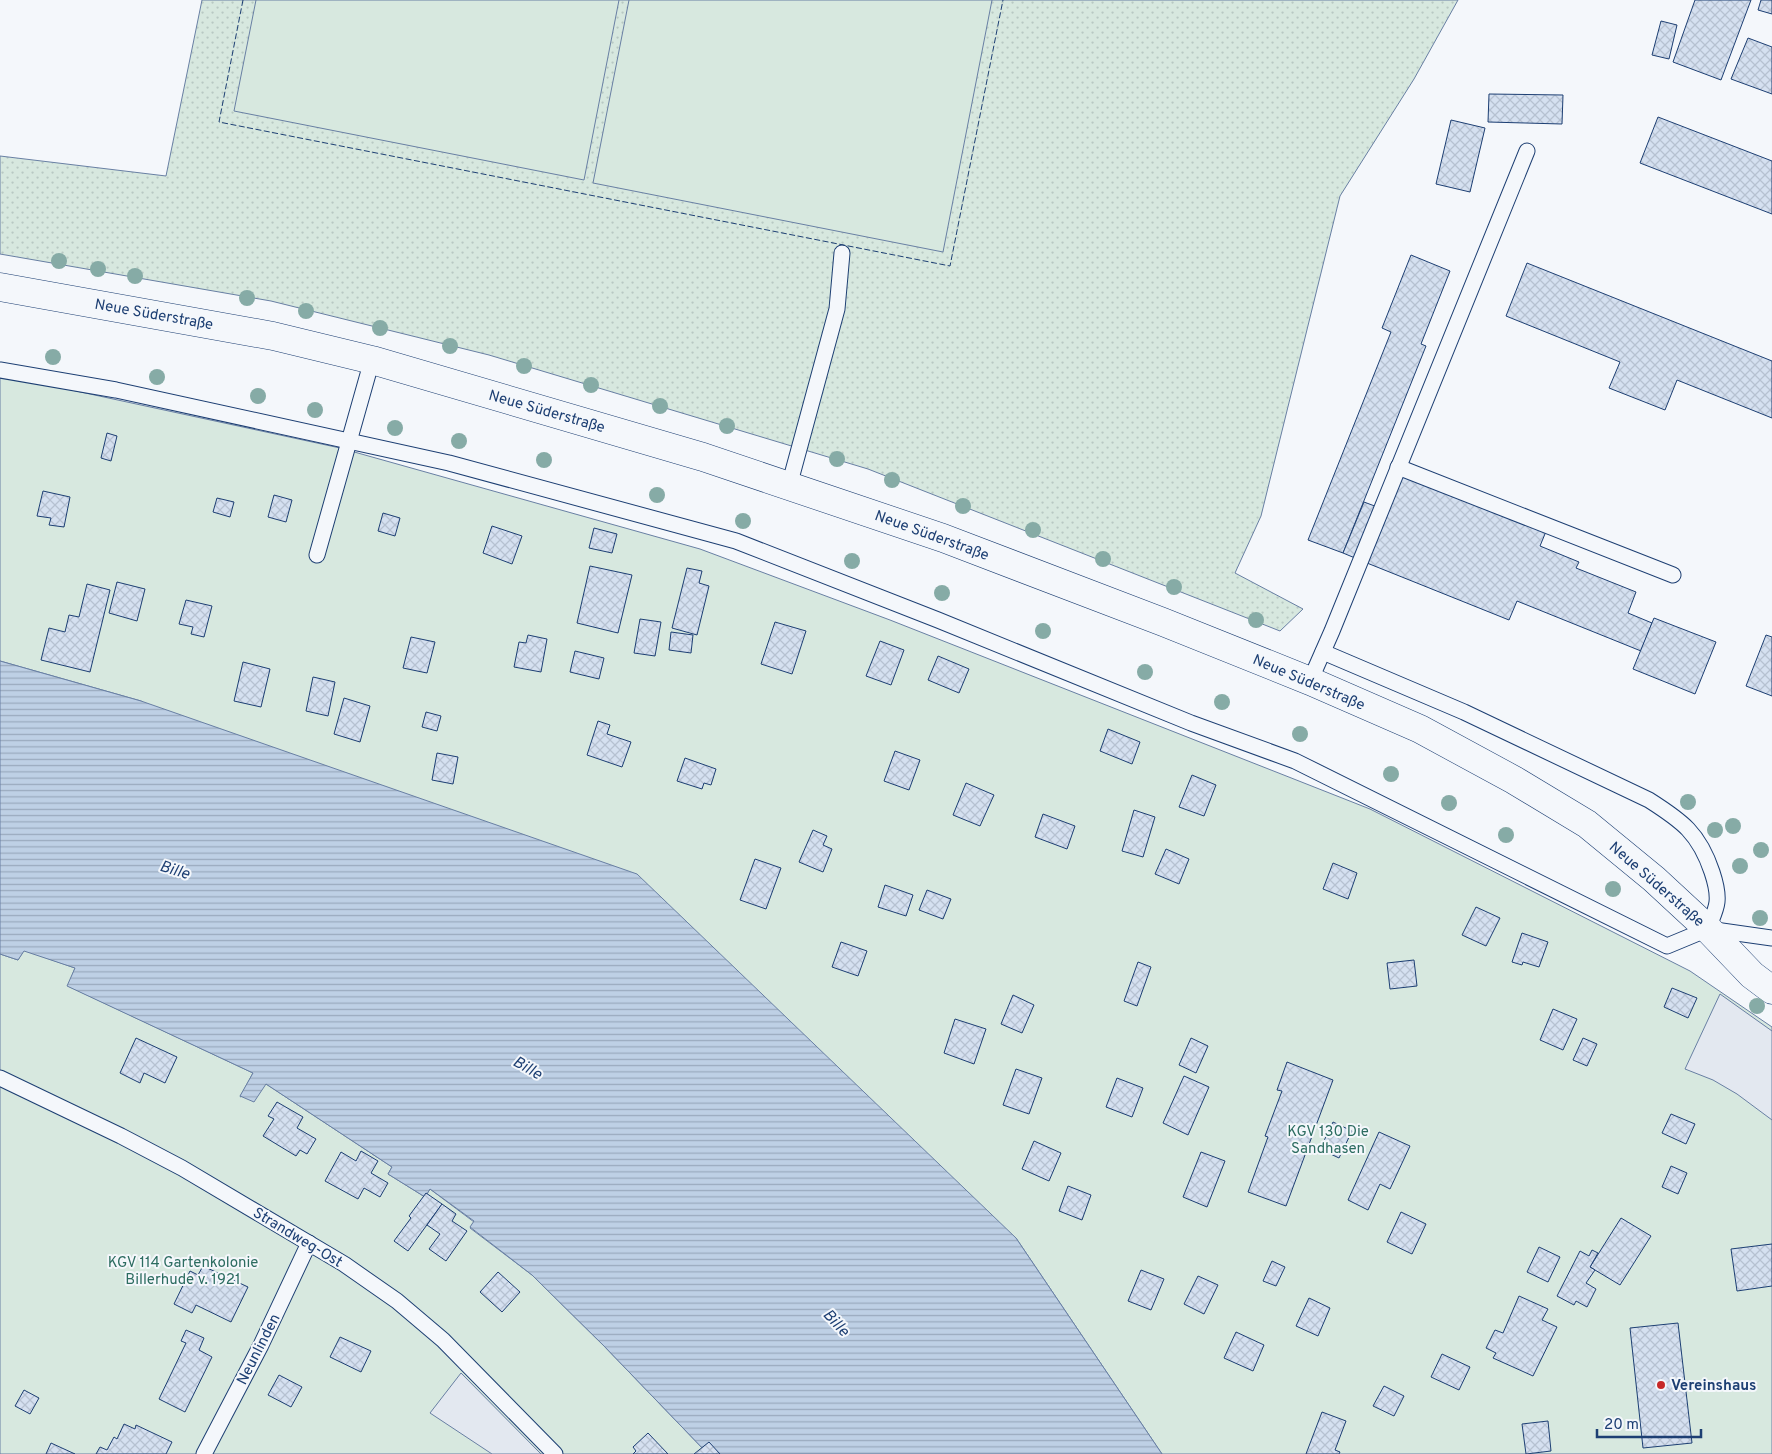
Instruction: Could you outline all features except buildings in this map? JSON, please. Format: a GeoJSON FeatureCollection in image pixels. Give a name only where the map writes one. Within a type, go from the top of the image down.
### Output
{"type":"FeatureCollection","features":[{"type":"Feature","properties":{"kind":"street","name":"Neue Süderstraße"},"geometry":{"type":"LineString","coordinates":[[0,287],[273,336],[372,360],[703,457],[943,538],[1163,622],[1310,681],[1420,729],[1514,780],[1587,824],[1654,879],[1708,928],[1752,975],[1772,990]]}},
{"type":"Feature","properties":{"kind":"lane"},"geometry":{"type":"LineString","coordinates":[[1310,681],[1527,151]]}},
{"type":"Feature","properties":{"kind":"lane"},"geometry":{"type":"LineString","coordinates":[[789,486],[838,309],[842,253]]}},
{"type":"Feature","properties":{"kind":"lane"},"geometry":{"type":"LineString","coordinates":[[317,555],[372,360]]}},
{"type":"Feature","properties":{"kind":"lane"},"geometry":{"type":"LineString","coordinates":[[0,370],[116,390],[449,463],[736,541],[938,620],[1192,723],[1295,761],[1667,946],[1708,928],[1772,938]]}},
{"type":"Feature","properties":{"kind":"lane"},"geometry":{"type":"LineString","coordinates":[[1398,467],[1673,575]]}},
{"type":"Feature","properties":{"kind":"lane"},"geometry":{"type":"LineString","coordinates":[[1323,652],[1472,716],[1649,800],[1677,818],[1694,835],[1707,857],[1715,881],[1717,902],[1708,928]]}},
{"type":"Feature","properties":{"kind":"lane","name":"Strandweg-Ost"},"geometry":{"type":"LineString","coordinates":[[0,1078],[121,1136],[182,1168],[344,1264],[396,1301],[443,1340],[555,1454]]}},
{"type":"Feature","properties":{"kind":"lane","name":"Neunlinden"},"geometry":{"type":"LineString","coordinates":[[204,1454],[261,1345],[309,1243]]}},
{"type":"Feature","properties":{"kind":"green space"},"geometry":{"type":"Polygon","coordinates":[[[202,0],[1458,0],[1414,79],[1340,196],[1261,516],[1235,573],[1303,609],[1280,631],[868,469],[489,355],[271,301],[0,254],[0,156],[166,176],[202,0]]]}},
{"type":"Feature","properties":{"kind":"green space"},"geometry":{"type":"Polygon","coordinates":[[[256,0],[619,0],[584,180],[234,111],[256,0]]]}},
{"type":"Feature","properties":{"kind":"green space"},"geometry":{"type":"Polygon","coordinates":[[[629,0],[992,0],[943,252],[593,183],[629,0]]]}},
{"type":"Feature","properties":{"kind":"green space","name":"KGV 130 Die Sandhasen"},"geometry":{"type":"Polygon","coordinates":[[[0,377],[39,383],[340,448],[700,549],[890,620],[1370,809],[1690,971],[1772,1027],[1772,1454],[1162,1454],[1016,1238],[141,701],[0,661],[0,377]]]}},
{"type":"Feature","properties":{"kind":"green space","name":"KGV 114 Gartenkolonie Billerhude v. 1921"},"geometry":{"type":"Polygon","coordinates":[[[24,950],[75,968],[68,986],[253,1073],[240,1097],[266,1084],[392,1167],[388,1174],[425,1197],[430,1189],[474,1222],[470,1228],[532,1275],[604,1346],[708,1454],[0,1454],[0,954],[18,960],[24,950]]]}},
{"type":"Feature","properties":{"kind":"shaded area"},"geometry":{"type":"Polygon","coordinates":[[[1720,994],[1772,1031],[1772,1120],[1737,1094],[1713,1080],[1685,1069],[1720,994]]]}},
{"type":"Feature","properties":{"kind":"shaded area"},"geometry":{"type":"Polygon","coordinates":[[[461,1373],[541,1454],[492,1454],[430,1413],[461,1373]]]}},
{"type":"Feature","properties":{"kind":"water","name":"Bille"},"geometry":{"type":"Polygon","coordinates":[[[0,661],[141,701],[637,874],[1016,1238],[1162,1454],[708,1454],[604,1346],[532,1275],[470,1227],[474,1221],[430,1189],[425,1197],[388,1174],[392,1167],[266,1084],[254,1102],[240,1096],[253,1073],[67,986],[75,968],[24,951],[18,960],[0,954],[0,661]]]}},
{"type":"Feature","properties":{"kind":"fence"},"geometry":{"type":"LineString","coordinates":[[243,0],[219,122],[950,266],[1003,0]]}},
{"type":"Feature","properties":{"kind":"place","name":"Vereinshaus"},"geometry":{"type":"Point","coordinates":[1661,1385]}}]}
